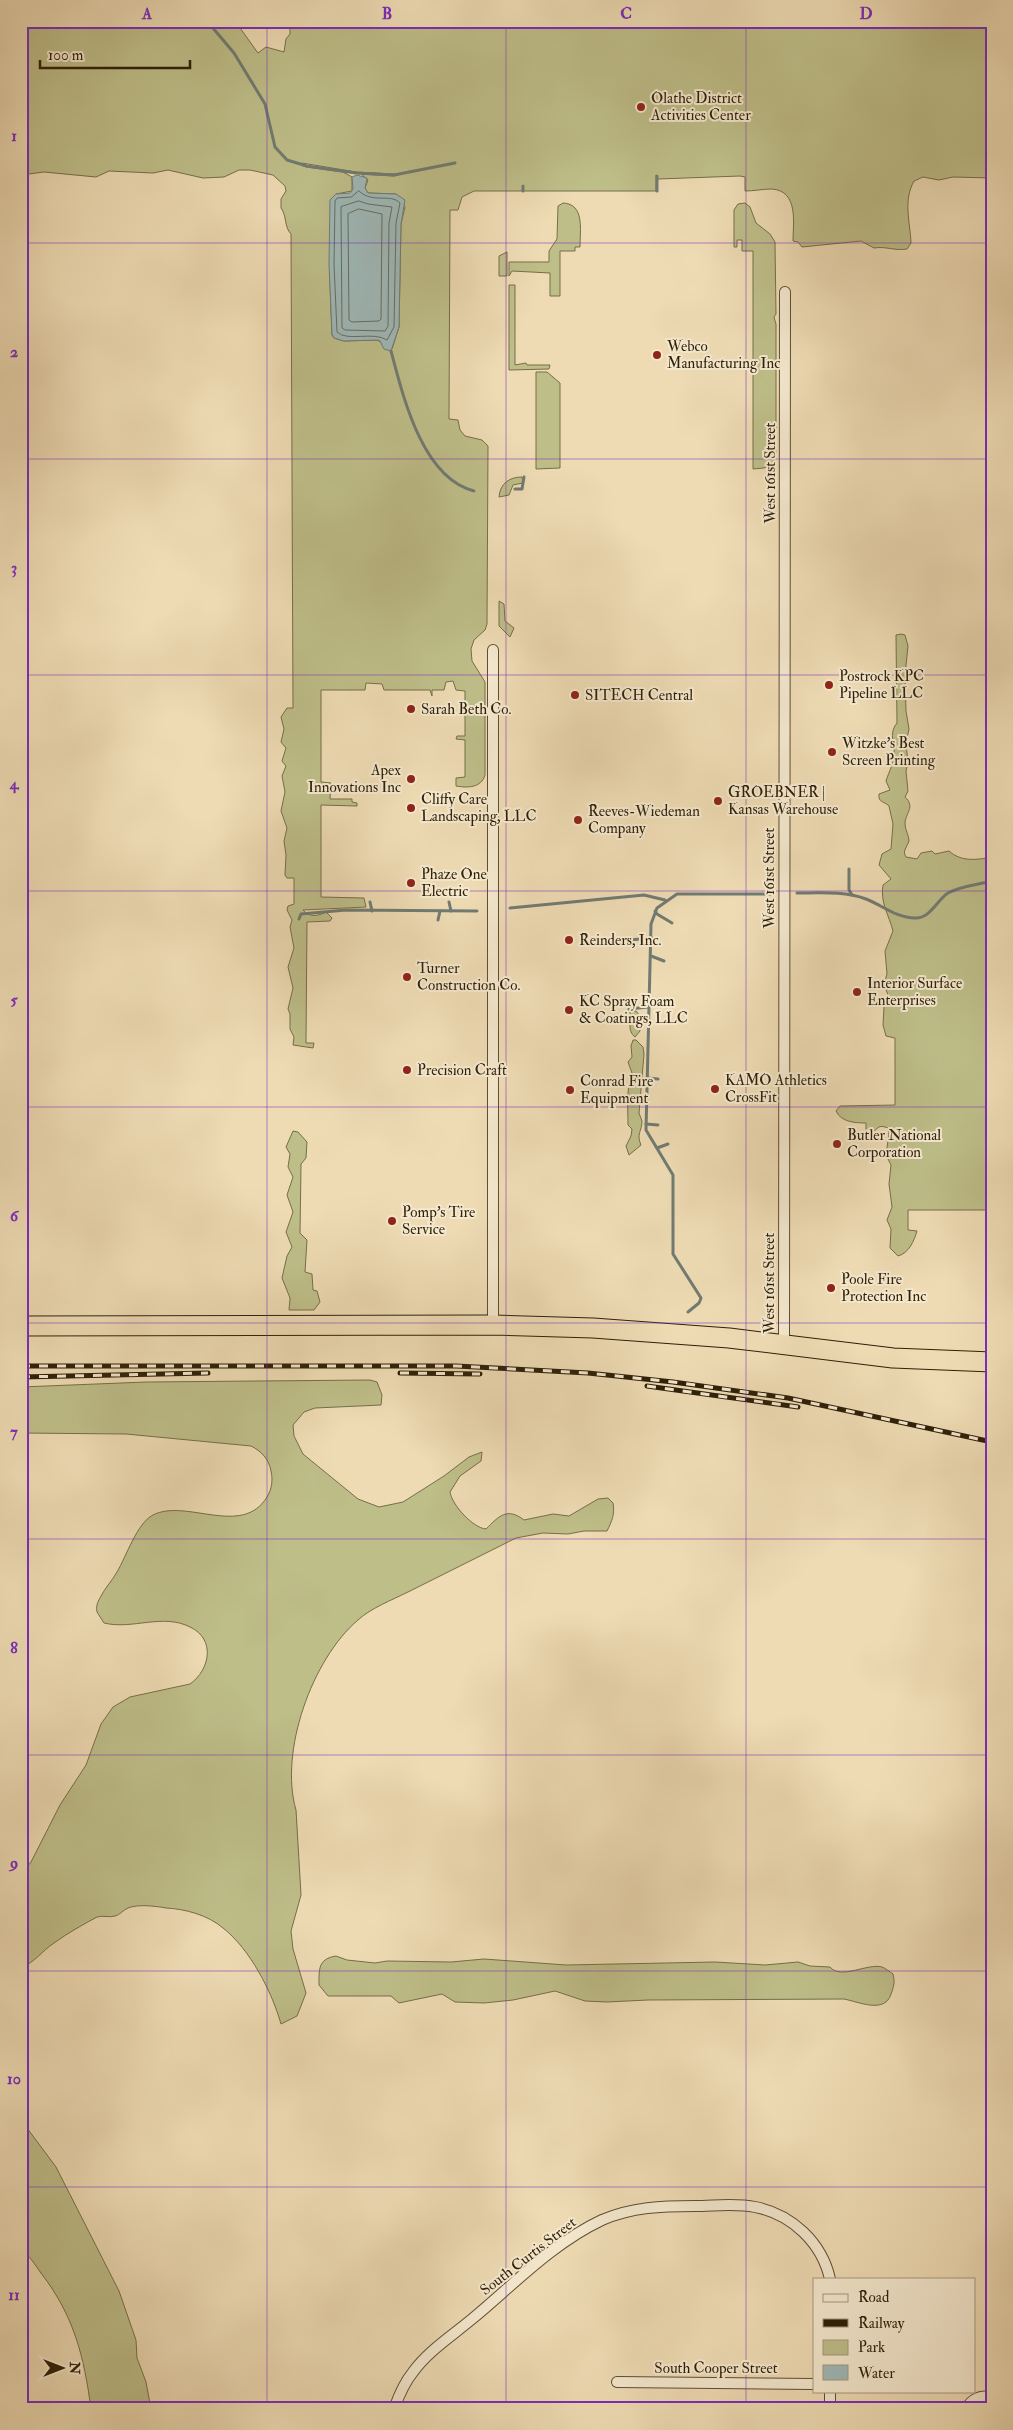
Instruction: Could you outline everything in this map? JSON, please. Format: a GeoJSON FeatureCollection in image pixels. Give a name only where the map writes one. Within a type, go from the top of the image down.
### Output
{"type":"FeatureCollection","features":[{"type":"Feature","properties":{"kind":"highway"},"geometry":{"type":"LineString","coordinates":[[21,1326],[493,1325],[633,1331],[784,1344],[892,1358],[992,1362]]}},
{"type":"Feature","properties":{"kind":"street","name":"West 161st Street"},"geometry":{"type":"LineString","coordinates":[[784,1344],[785,292]]}},
{"type":"Feature","properties":{"kind":"street"},"geometry":{"type":"LineString","coordinates":[[493,650],[493,1325]]}},
{"type":"Feature","properties":{"kind":"street","name":"South Curtis Street"},"geometry":{"type":"LineString","coordinates":[[394,2409],[403,2385],[425,2359],[570,2238],[604,2220],[637,2208],[746,2205],[767,2210],[792,2222],[805,2234],[822,2255],[830,2278]]}},
{"type":"Feature","properties":{"kind":"street","name":"South Cooper Street"},"geometry":{"type":"LineString","coordinates":[[617,2382],[813,2384]]}},
{"type":"Feature","properties":{"kind":"street"},"geometry":{"type":"LineString","coordinates":[[830,2392],[830,2409]]}},
{"type":"Feature","properties":{"kind":"street"},"geometry":{"type":"LineString","coordinates":[[966,2409],[971,2401],[981,2396],[992,2396]]}},
{"type":"Feature","properties":{"kind":"green space"},"geometry":{"type":"Polygon","coordinates":[[[21,21],[235,21],[258,53],[266,47],[284,52],[286,39],[290,34],[290,21],[992,21],[992,178],[953,177],[939,180],[923,177],[914,181],[908,204],[911,243],[907,249],[874,248],[861,241],[802,247],[798,242],[793,241],[793,209],[787,196],[781,191],[772,189],[745,191],[745,177],[740,176],[658,179],[656,175],[656,191],[523,191],[523,186],[522,191],[474,191],[462,197],[458,210],[450,210],[449,419],[458,420],[460,430],[465,436],[482,440],[488,446],[487,624],[485,630],[474,640],[471,649],[472,661],[485,682],[485,775],[477,785],[469,787],[456,786],[456,778],[465,777],[465,740],[456,739],[457,736],[465,736],[465,691],[456,690],[453,681],[446,682],[444,690],[432,690],[432,696],[430,690],[384,690],[382,684],[366,683],[365,690],[321,690],[321,782],[331,783],[330,799],[352,799],[352,802],[357,803],[357,806],[321,805],[321,897],[364,898],[366,907],[303,910],[314,916],[326,912],[332,918],[330,921],[307,922],[306,1043],[314,1043],[313,1048],[293,1045],[294,1037],[290,1029],[288,1009],[293,988],[288,967],[294,948],[290,927],[292,920],[287,910],[288,906],[294,904],[294,878],[287,878],[285,875],[286,855],[284,841],[287,828],[281,811],[285,792],[282,776],[286,766],[282,761],[286,748],[281,742],[284,729],[281,717],[287,708],[293,708],[291,234],[287,228],[281,208],[281,199],[286,191],[285,186],[273,175],[250,170],[239,170],[224,177],[203,178],[168,170],[153,173],[109,171],[96,177],[44,172],[21,175],[21,21]],[[302,163],[301,165],[343,172],[352,177],[352,191],[336,194],[330,283],[332,335],[334,338],[344,341],[377,340],[392,349],[399,327],[401,224],[405,207],[396,194],[368,193],[365,188],[368,180],[361,174],[394,176],[409,172],[394,174],[356,172],[302,163]]]}},
{"type":"Feature","properties":{"kind":"green space"},"geometry":{"type":"Polygon","coordinates":[[[563,203],[570,204],[578,213],[580,219],[580,247],[575,247],[575,251],[560,251],[560,296],[550,296],[550,273],[512,271],[509,276],[509,262],[549,262],[549,251],[557,239],[558,206],[563,203]]]}},
{"type":"Feature","properties":{"kind":"green space"},"geometry":{"type":"Polygon","coordinates":[[[745,203],[750,207],[756,223],[770,234],[775,242],[776,428],[774,431],[776,454],[772,464],[764,468],[753,469],[753,251],[742,251],[742,240],[737,240],[737,247],[734,247],[734,210],[738,204],[745,203]]]}},
{"type":"Feature","properties":{"kind":"green space"},"geometry":{"type":"Polygon","coordinates":[[[507,252],[507,276],[499,276],[499,256],[507,252]]]}},
{"type":"Feature","properties":{"kind":"green space"},"geometry":{"type":"Polygon","coordinates":[[[509,285],[515,285],[515,365],[526,363],[527,365],[550,365],[549,369],[509,370],[509,285]]]}},
{"type":"Feature","properties":{"kind":"green space"},"geometry":{"type":"Polygon","coordinates":[[[536,372],[547,372],[560,383],[560,468],[536,469],[536,372]]]}},
{"type":"Feature","properties":{"kind":"green space"},"geometry":{"type":"Polygon","coordinates":[[[522,477],[523,483],[513,485],[509,495],[499,497],[501,488],[506,482],[513,478],[522,477]]]}},
{"type":"Feature","properties":{"kind":"green space"},"geometry":{"type":"Polygon","coordinates":[[[499,601],[504,604],[505,621],[514,628],[510,637],[499,626],[499,601]]]}},
{"type":"Feature","properties":{"kind":"green space"},"geometry":{"type":"Polygon","coordinates":[[[896,635],[905,635],[908,646],[905,675],[906,711],[909,729],[906,743],[908,791],[905,797],[910,807],[905,820],[909,841],[905,855],[906,857],[917,859],[921,853],[932,851],[935,854],[949,851],[964,859],[992,857],[992,1210],[908,1210],[908,1230],[917,1231],[913,1243],[905,1252],[898,1256],[890,1248],[891,1229],[887,1220],[892,1207],[889,1184],[891,1165],[886,1155],[888,1128],[881,1126],[869,1135],[866,1134],[866,1123],[845,1120],[836,1111],[840,1106],[895,1105],[895,1038],[886,1036],[883,1025],[884,1007],[888,995],[884,984],[887,974],[885,951],[893,931],[882,891],[883,885],[891,879],[879,865],[882,854],[891,849],[893,824],[889,806],[880,800],[879,794],[890,790],[886,781],[894,757],[893,732],[897,723],[896,635]]]}},
{"type":"Feature","properties":{"kind":"green space"},"geometry":{"type":"Polygon","coordinates":[[[636,1011],[640,1016],[640,1031],[635,1037],[630,1029],[630,1012],[636,1011]]]}},
{"type":"Feature","properties":{"kind":"green space"},"geometry":{"type":"Polygon","coordinates":[[[633,1040],[636,1040],[643,1047],[644,1054],[639,1113],[642,1124],[639,1135],[641,1145],[629,1155],[626,1146],[632,1129],[628,1125],[628,1105],[632,1073],[628,1062],[632,1057],[631,1046],[633,1040]]]}},
{"type":"Feature","properties":{"kind":"green space"},"geometry":{"type":"Polygon","coordinates":[[[293,1131],[298,1132],[307,1142],[306,1158],[301,1164],[300,1233],[307,1240],[305,1272],[312,1274],[313,1290],[317,1291],[320,1302],[314,1310],[289,1310],[290,1298],[282,1278],[287,1256],[292,1247],[286,1232],[293,1212],[287,1195],[293,1177],[288,1167],[290,1154],[286,1147],[293,1131]]]}},
{"type":"Feature","properties":{"kind":"green space"},"geometry":{"type":"Polygon","coordinates":[[[370,1380],[377,1382],[382,1395],[381,1405],[315,1408],[304,1412],[293,1425],[294,1436],[303,1454],[358,1499],[379,1507],[403,1502],[444,1476],[469,1457],[482,1452],[481,1461],[460,1476],[450,1492],[459,1509],[475,1525],[486,1529],[499,1517],[508,1514],[513,1514],[524,1520],[553,1514],[569,1516],[598,1499],[608,1498],[613,1503],[614,1511],[607,1531],[584,1531],[568,1534],[543,1533],[516,1538],[369,1612],[341,1637],[327,1658],[303,1708],[292,1761],[292,1787],[296,1810],[301,1895],[291,1931],[293,1949],[306,1993],[297,2016],[281,2024],[266,1985],[242,1947],[217,1923],[203,1916],[181,1910],[137,1906],[128,1908],[115,1916],[97,1917],[59,1939],[21,1968],[21,1874],[31,1862],[60,1805],[86,1765],[101,1724],[113,1707],[130,1697],[190,1684],[197,1678],[206,1663],[207,1647],[204,1639],[190,1627],[169,1621],[125,1625],[104,1623],[97,1612],[99,1600],[147,1519],[166,1511],[229,1516],[243,1515],[256,1509],[267,1497],[270,1491],[272,1474],[266,1459],[258,1450],[251,1446],[126,1434],[21,1433],[21,1387],[146,1382],[370,1380]]]}},
{"type":"Feature","properties":{"kind":"green space"},"geometry":{"type":"Polygon","coordinates":[[[336,1956],[347,1960],[375,1963],[387,1961],[451,1962],[484,1959],[566,1965],[715,1962],[765,1965],[798,1962],[810,1966],[830,1967],[835,1971],[841,1972],[876,1966],[882,1967],[893,1974],[894,1982],[888,2000],[883,2004],[877,2005],[844,1999],[607,2002],[585,2001],[555,1991],[513,2000],[484,2003],[455,2002],[442,1994],[399,2003],[391,1996],[328,1996],[319,1985],[320,1970],[323,1962],[330,1957],[336,1956]]]}},
{"type":"Feature","properties":{"kind":"green space"},"geometry":{"type":"Polygon","coordinates":[[[21,2120],[56,2167],[119,2291],[136,2340],[137,2358],[146,2382],[151,2409],[91,2409],[81,2354],[62,2305],[32,2261],[21,2249],[21,2120]]]}},
{"type":"Feature","properties":{"kind":"water"},"geometry":{"type":"Polygon","coordinates":[[[357,175],[367,178],[365,188],[368,193],[396,194],[405,200],[401,224],[399,327],[391,351],[384,349],[380,341],[377,340],[344,341],[334,338],[332,334],[329,264],[330,200],[336,194],[350,193],[353,189],[352,177],[357,175]]]}},
{"type":"Feature","properties":{"kind":"waterway"},"geometry":{"type":"LineString","coordinates":[[207,21],[234,53],[265,104],[275,147],[287,160],[307,166],[356,173],[394,175],[455,163]]}},
{"type":"Feature","properties":{"kind":"waterway"},"geometry":{"type":"LineString","coordinates":[[657,176],[657,191]]}},
{"type":"Feature","properties":{"kind":"waterway"},"geometry":{"type":"LineString","coordinates":[[523,186],[523,191]]}},
{"type":"Feature","properties":{"kind":"waterway"},"geometry":{"type":"LineString","coordinates":[[391,351],[409,412],[428,453],[441,470],[456,483],[474,491]]}},
{"type":"Feature","properties":{"kind":"waterway"},"geometry":{"type":"LineString","coordinates":[[515,489],[522,489],[524,477]]}},
{"type":"Feature","properties":{"kind":"waterway"},"geometry":{"type":"LineString","coordinates":[[849,869],[849,890],[852,895]]}},
{"type":"Feature","properties":{"kind":"waterway"},"geometry":{"type":"LineString","coordinates":[[797,893],[832,893],[858,896],[895,914],[920,918],[925,916],[948,893],[964,887],[992,881]]}},
{"type":"Feature","properties":{"kind":"waterway"},"geometry":{"type":"LineString","coordinates":[[688,1312],[699,1303],[701,1298],[673,1254],[673,1175],[646,1130],[651,924],[657,908],[677,894],[770,894]]}},
{"type":"Feature","properties":{"kind":"waterway"},"geometry":{"type":"LineString","coordinates":[[510,908],[644,895],[665,900]]}},
{"type":"Feature","properties":{"kind":"waterway"},"geometry":{"type":"LineString","coordinates":[[370,902],[372,911]]}},
{"type":"Feature","properties":{"kind":"waterway"},"geometry":{"type":"LineString","coordinates":[[449,902],[451,911]]}},
{"type":"Feature","properties":{"kind":"waterway"},"geometry":{"type":"LineString","coordinates":[[299,919],[301,914],[346,910],[477,911]]}},
{"type":"Feature","properties":{"kind":"waterway"},"geometry":{"type":"LineString","coordinates":[[438,920],[440,911]]}},
{"type":"Feature","properties":{"kind":"waterway"},"geometry":{"type":"LineString","coordinates":[[655,911],[672,923]]}},
{"type":"Feature","properties":{"kind":"waterway"},"geometry":{"type":"LineString","coordinates":[[629,940],[652,938]]}},
{"type":"Feature","properties":{"kind":"waterway"},"geometry":{"type":"LineString","coordinates":[[651,956],[664,961]]}},
{"type":"Feature","properties":{"kind":"waterway"},"geometry":{"type":"LineString","coordinates":[[648,1000],[658,1000]]}},
{"type":"Feature","properties":{"kind":"waterway"},"geometry":{"type":"LineString","coordinates":[[629,1009],[648,1007]]}},
{"type":"Feature","properties":{"kind":"waterway"},"geometry":{"type":"LineString","coordinates":[[647,1078],[658,1079]]}},
{"type":"Feature","properties":{"kind":"waterway"},"geometry":{"type":"LineString","coordinates":[[646,1124],[658,1125]]}},
{"type":"Feature","properties":{"kind":"waterway"},"geometry":{"type":"LineString","coordinates":[[657,1148],[668,1144]]}},
{"type":"Feature","properties":{"kind":"railway"},"geometry":{"type":"LineString","coordinates":[[21,1366],[456,1366],[588,1373],[673,1382],[788,1398],[992,1442]]}},
{"type":"Feature","properties":{"kind":"railway"},"geometry":{"type":"LineString","coordinates":[[21,1377],[208,1373]]}},
{"type":"Feature","properties":{"kind":"railway"},"geometry":{"type":"LineString","coordinates":[[400,1373],[480,1374]]}},
{"type":"Feature","properties":{"kind":"railway"},"geometry":{"type":"LineString","coordinates":[[647,1386],[798,1407]]}},
{"type":"Feature","properties":{"kind":"place","name":"Olathe District Activities Center"},"geometry":{"type":"Point","coordinates":[641,107]}},
{"type":"Feature","properties":{"kind":"place","name":"Webco Manufacturing Inc"},"geometry":{"type":"Point","coordinates":[657,355]}},
{"type":"Feature","properties":{"kind":"place","name":"Postrock KPC Pipeline LLC"},"geometry":{"type":"Point","coordinates":[829,685]}},
{"type":"Feature","properties":{"kind":"place","name":"SITECH Central"},"geometry":{"type":"Point","coordinates":[575,695]}},
{"type":"Feature","properties":{"kind":"place","name":"Sarah Beth Co."},"geometry":{"type":"Point","coordinates":[411,709]}},
{"type":"Feature","properties":{"kind":"place","name":"Witzke's Best Screen Printing"},"geometry":{"type":"Point","coordinates":[832,752]}},
{"type":"Feature","properties":{"kind":"place","name":"Apex Innovations Inc"},"geometry":{"type":"Point","coordinates":[411,779]}},
{"type":"Feature","properties":{"kind":"place","name":"GROEBNER | Kansas Warehouse"},"geometry":{"type":"Point","coordinates":[718,801]}},
{"type":"Feature","properties":{"kind":"place","name":"Cliffy Care Landscaping, LLC"},"geometry":{"type":"Point","coordinates":[411,808]}},
{"type":"Feature","properties":{"kind":"place","name":"Reeves-Wiedeman Company"},"geometry":{"type":"Point","coordinates":[578,820]}},
{"type":"Feature","properties":{"kind":"place","name":"Phaze One Electric"},"geometry":{"type":"Point","coordinates":[411,883]}},
{"type":"Feature","properties":{"kind":"place","name":"Reinders, Inc."},"geometry":{"type":"Point","coordinates":[569,940]}},
{"type":"Feature","properties":{"kind":"place","name":"Turner Construction Co."},"geometry":{"type":"Point","coordinates":[407,977]}},
{"type":"Feature","properties":{"kind":"place","name":"Interior Surface Enterprises"},"geometry":{"type":"Point","coordinates":[857,992]}},
{"type":"Feature","properties":{"kind":"place","name":"KC Spray Foam & Coatings, LLC"},"geometry":{"type":"Point","coordinates":[569,1010]}},
{"type":"Feature","properties":{"kind":"place","name":"Precision Craft"},"geometry":{"type":"Point","coordinates":[407,1070]}},
{"type":"Feature","properties":{"kind":"place","name":"KAMO Athletics CrossFit"},"geometry":{"type":"Point","coordinates":[715,1089]}},
{"type":"Feature","properties":{"kind":"place","name":"Conrad Fire Equipment"},"geometry":{"type":"Point","coordinates":[570,1090]}},
{"type":"Feature","properties":{"kind":"place","name":"Butler National Corporation"},"geometry":{"type":"Point","coordinates":[837,1144]}},
{"type":"Feature","properties":{"kind":"place","name":"Pomp's Tire Service"},"geometry":{"type":"Point","coordinates":[392,1221]}},
{"type":"Feature","properties":{"kind":"place","name":"Poole Fire Protection Inc"},"geometry":{"type":"Point","coordinates":[831,1288]}}]}
